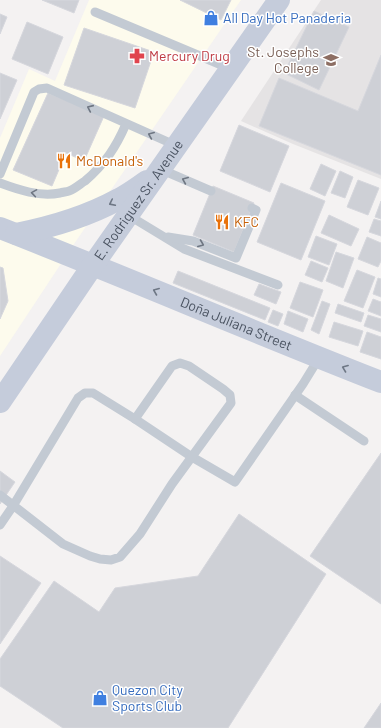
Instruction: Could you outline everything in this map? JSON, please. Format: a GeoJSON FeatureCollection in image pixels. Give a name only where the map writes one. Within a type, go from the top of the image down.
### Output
{"type":"FeatureCollection","features":[{"type":"Feature","properties":{"kind":"main road","name":"E. Rodriguez Sr. Avenue"},"geometry":{"type":"LineString","coordinates":[[0,402],[93,265],[279,0]]}},
{"type":"Feature","properties":{"kind":"main road"},"geometry":{"type":"LineString","coordinates":[[8,231],[40,230],[90,213],[120,199],[158,172]]}},
{"type":"Feature","properties":{"kind":"main road","name":"Doña Juliana Street"},"geometry":{"type":"LineString","coordinates":[[8,231],[381,382]]}},
{"type":"Feature","properties":{"kind":"lane"},"geometry":{"type":"LineString","coordinates":[[95,12],[231,69]]}},
{"type":"Feature","properties":{"kind":"lane"},"geometry":{"type":"LineString","coordinates":[[0,174],[34,92],[39,89],[47,88],[177,146]]}},
{"type":"Feature","properties":{"kind":"lane"},"geometry":{"type":"LineString","coordinates":[[0,183],[40,194],[55,194],[70,191],[93,174],[103,164],[116,145],[126,124]]}},
{"type":"Feature","properties":{"kind":"lane"},"geometry":{"type":"LineString","coordinates":[[158,172],[211,191]]}},
{"type":"Feature","properties":{"kind":"lane"},"geometry":{"type":"LineString","coordinates":[[163,237],[193,241],[236,258],[256,210],[252,208]]}},
{"type":"Feature","properties":{"kind":"lane"},"geometry":{"type":"LineString","coordinates":[[128,215],[184,250],[278,285]]}},
{"type":"Feature","properties":{"kind":"lane"},"geometry":{"type":"LineString","coordinates":[[0,525],[78,398],[85,393],[94,393],[192,457],[235,482],[319,358]]}},
{"type":"Feature","properties":{"kind":"lane"},"geometry":{"type":"LineString","coordinates":[[0,496],[63,544],[100,559],[111,560],[120,557],[140,534],[172,484],[231,403],[230,395],[189,366],[180,363],[172,366],[135,419]]}},
{"type":"Feature","properties":{"kind":"lane"},"geometry":{"type":"LineString","coordinates":[[295,395],[364,441]]}},
{"type":"Feature","properties":{"kind":"shaded area"},"geometry":{"type":"Polygon","coordinates":[[[89,0],[241,0],[74,244],[0,356],[0,138],[29,69],[55,81],[89,0]]]}},
{"type":"Feature","properties":{"kind":"shaded area","name":"St. Josephs College"},"geometry":{"type":"Polygon","coordinates":[[[321,0],[381,0],[381,179],[293,144],[241,121],[321,0]]]}},
{"type":"Feature","properties":{"kind":"building"},"geometry":{"type":"Polygon","coordinates":[[[42,0],[79,0],[74,13],[42,0]]]}},
{"type":"Feature","properties":{"kind":"building"},"geometry":{"type":"Polygon","coordinates":[[[180,0],[231,0],[221,20],[180,0]]]}},
{"type":"Feature","properties":{"kind":"building"},"geometry":{"type":"Polygon","coordinates":[[[314,11],[349,27],[319,90],[284,73],[314,11]]]}},
{"type":"Feature","properties":{"kind":"building"},"geometry":{"type":"Polygon","coordinates":[[[0,14],[7,17],[0,34],[0,14]]]}},
{"type":"Feature","properties":{"kind":"building"},"geometry":{"type":"Polygon","coordinates":[[[27,22],[63,37],[48,74],[12,59],[27,22]]]}},
{"type":"Feature","properties":{"kind":"building"},"geometry":{"type":"Polygon","coordinates":[[[84,28],[154,52],[135,108],[64,85],[84,28]]]}},
{"type":"Feature","properties":{"kind":"building"},"geometry":{"type":"Polygon","coordinates":[[[381,55],[381,175],[259,126],[279,78],[358,111],[381,55]]]}},
{"type":"Feature","properties":{"kind":"building"},"geometry":{"type":"Polygon","coordinates":[[[0,73],[17,80],[0,119],[0,73]]]}},
{"type":"Feature","properties":{"kind":"building"},"geometry":{"type":"Polygon","coordinates":[[[48,93],[104,116],[84,161],[66,153],[52,186],[13,170],[48,93]]]}},
{"type":"Feature","properties":{"kind":"building"},"geometry":{"type":"Polygon","coordinates":[[[239,125],[289,146],[270,192],[220,171],[239,125]]]}},
{"type":"Feature","properties":{"kind":"building"},"geometry":{"type":"Polygon","coordinates":[[[321,164],[336,171],[325,196],[310,189],[321,164]]]}},
{"type":"Feature","properties":{"kind":"building"},"geometry":{"type":"Polygon","coordinates":[[[340,171],[353,177],[345,198],[331,193],[340,171]]]}},
{"type":"Feature","properties":{"kind":"building"},"geometry":{"type":"Polygon","coordinates":[[[358,180],[379,188],[368,215],[347,207],[358,180]]]}},
{"type":"Feature","properties":{"kind":"building"},"geometry":{"type":"Polygon","coordinates":[[[281,183],[325,201],[301,260],[257,242],[281,183]]]}},
{"type":"Feature","properties":{"kind":"building","name":"KFC"},"geometry":{"type":"Polygon","coordinates":[[[213,186],[254,203],[234,252],[193,235],[213,186]]]}},
{"type":"Feature","properties":{"kind":"building"},"geometry":{"type":"Polygon","coordinates":[[[381,201],[381,219],[375,217],[381,201]]]}},
{"type":"Feature","properties":{"kind":"building"},"geometry":{"type":"Polygon","coordinates":[[[329,215],[359,229],[351,246],[321,233],[329,215]]]}},
{"type":"Feature","properties":{"kind":"building"},"geometry":{"type":"Polygon","coordinates":[[[374,219],[381,221],[381,236],[369,232],[374,219]]]}},
{"type":"Feature","properties":{"kind":"building"},"geometry":{"type":"Polygon","coordinates":[[[316,236],[337,244],[329,265],[308,257],[316,236]]]}},
{"type":"Feature","properties":{"kind":"building"},"geometry":{"type":"Polygon","coordinates":[[[367,237],[381,243],[381,261],[378,267],[358,259],[367,237]]]}},
{"type":"Feature","properties":{"kind":"building"},"geometry":{"type":"Polygon","coordinates":[[[336,252],[354,258],[343,288],[326,281],[336,252]]]}},
{"type":"Feature","properties":{"kind":"building"},"geometry":{"type":"Polygon","coordinates":[[[311,261],[328,268],[322,282],[305,275],[311,261]]]}},
{"type":"Feature","properties":{"kind":"building"},"geometry":{"type":"Polygon","coordinates":[[[0,267],[3,268],[8,301],[0,319],[0,267]]]}},
{"type":"Feature","properties":{"kind":"building"},"geometry":{"type":"Polygon","coordinates":[[[357,270],[375,277],[363,308],[344,301],[357,270]]]}},
{"type":"Feature","properties":{"kind":"building"},"geometry":{"type":"Polygon","coordinates":[[[178,271],[270,308],[265,320],[173,283],[178,271]]]}},
{"type":"Feature","properties":{"kind":"building"},"geometry":{"type":"Polygon","coordinates":[[[378,278],[381,279],[381,297],[373,294],[378,278]]]}},
{"type":"Feature","properties":{"kind":"building"},"geometry":{"type":"Polygon","coordinates":[[[300,282],[323,290],[313,317],[290,308],[300,282]]]}},
{"type":"Feature","properties":{"kind":"building"},"geometry":{"type":"Polygon","coordinates":[[[259,284],[281,292],[276,304],[254,295],[259,284]]]}},
{"type":"Feature","properties":{"kind":"building"},"geometry":{"type":"Polygon","coordinates":[[[373,299],[381,302],[381,316],[368,311],[373,299]]]}},
{"type":"Feature","properties":{"kind":"building"},"geometry":{"type":"Polygon","coordinates":[[[322,301],[330,304],[319,334],[311,330],[322,301]]]}},
{"type":"Feature","properties":{"kind":"building"},"geometry":{"type":"Polygon","coordinates":[[[338,304],[364,313],[361,322],[335,313],[338,304]]]}},
{"type":"Feature","properties":{"kind":"building"},"geometry":{"type":"Polygon","coordinates":[[[273,310],[283,314],[278,326],[268,322],[273,310]]]}},
{"type":"Feature","properties":{"kind":"building"},"geometry":{"type":"Polygon","coordinates":[[[288,311],[308,319],[303,332],[284,324],[288,311]]]}},
{"type":"Feature","properties":{"kind":"building"},"geometry":{"type":"Polygon","coordinates":[[[368,315],[381,319],[381,332],[364,326],[368,315]]]}},
{"type":"Feature","properties":{"kind":"building"},"geometry":{"type":"Polygon","coordinates":[[[334,322],[363,331],[358,346],[329,337],[334,322]]]}},
{"type":"Feature","properties":{"kind":"building"},"geometry":{"type":"Polygon","coordinates":[[[367,332],[381,337],[381,359],[360,352],[367,332]]]}},
{"type":"Feature","properties":{"kind":"building"},"geometry":{"type":"Polygon","coordinates":[[[381,453],[381,604],[310,556],[381,453]]]}},
{"type":"Feature","properties":{"kind":"building"},"geometry":{"type":"Polygon","coordinates":[[[0,471],[15,482],[0,504],[0,471]]]}},
{"type":"Feature","properties":{"kind":"building"},"geometry":{"type":"Polygon","coordinates":[[[239,514],[326,574],[228,728],[63,728],[0,686],[0,659],[54,581],[99,612],[115,588],[198,576],[239,514]]]}},
{"type":"Feature","properties":{"kind":"building"},"geometry":{"type":"Polygon","coordinates":[[[0,556],[41,583],[0,644],[0,556]]]}},
{"type":"Feature","properties":{"kind":"building"},"geometry":{"type":"Polygon","coordinates":[[[381,703],[381,728],[364,728],[381,703]]]}},
{"type":"Feature","properties":{"kind":"place","name":"All Day Hot Panaderia"},"geometry":{"type":"Point","coordinates":[211,18]}},
{"type":"Feature","properties":{"kind":"place","name":"Mercury Drug"},"geometry":{"type":"Point","coordinates":[137,56]}},
{"type":"Feature","properties":{"kind":"place","name":"St. Josephs College"},"geometry":{"type":"Point","coordinates":[331,60]}},
{"type":"Feature","properties":{"kind":"place","name":"McDonald's"},"geometry":{"type":"Point","coordinates":[64,161]}},
{"type":"Feature","properties":{"kind":"place","name":"KFC"},"geometry":{"type":"Point","coordinates":[222,222]}},
{"type":"Feature","properties":{"kind":"place","name":"Quezon City Sports Club"},"geometry":{"type":"Point","coordinates":[100,698]}}]}
